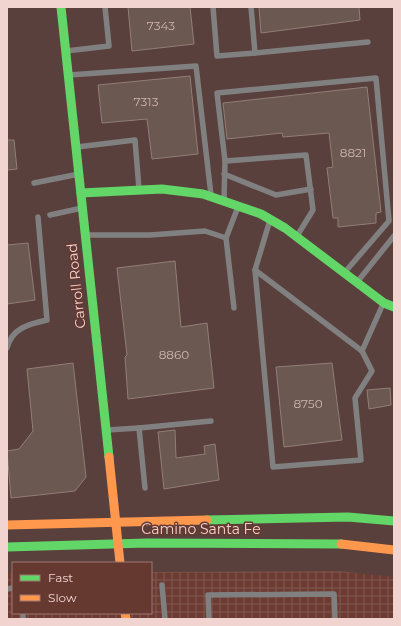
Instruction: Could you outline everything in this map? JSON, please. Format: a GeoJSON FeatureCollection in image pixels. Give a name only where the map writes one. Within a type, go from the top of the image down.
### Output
{"type":"FeatureCollection","features":[{"type":"Feature","properties":{"kind":"main road","name":"Carroll Road"},"geometry":{"type":"LineString","coordinates":[[61,7],[120,562]]}},
{"type":"Feature","properties":{"kind":"main road"},"geometry":{"type":"LineString","coordinates":[[81,192],[162,188],[211,197],[261,214],[296,237],[384,303],[394,307]]}},
{"type":"Feature","properties":{"kind":"main road","name":"Camino Santa Fe"},"geometry":{"type":"LineString","coordinates":[[7,524],[348,517],[394,521]]}},
{"type":"Feature","properties":{"kind":"main road","name":"Camino Santa Fe"},"geometry":{"type":"LineString","coordinates":[[7,547],[119,544],[353,544],[394,550]]}},
{"type":"Feature","properties":{"kind":"lane"},"geometry":{"type":"LineString","coordinates":[[66,51],[109,46],[105,7]]}},
{"type":"Feature","properties":{"kind":"lane"},"geometry":{"type":"LineString","coordinates":[[212,7],[217,56],[368,42]]}},
{"type":"Feature","properties":{"kind":"lane"},"geometry":{"type":"LineString","coordinates":[[251,7],[255,53]]}},
{"type":"Feature","properties":{"kind":"lane"},"geometry":{"type":"LineString","coordinates":[[68,75],[196,66],[211,197]]}},
{"type":"Feature","properties":{"kind":"lane"},"geometry":{"type":"LineString","coordinates":[[224,201],[225,161],[217,93],[376,78],[389,221],[344,273]]}},
{"type":"Feature","properties":{"kind":"lane"},"geometry":{"type":"LineString","coordinates":[[76,147],[135,140],[139,190]]}},
{"type":"Feature","properties":{"kind":"lane"},"geometry":{"type":"LineString","coordinates":[[225,161],[306,155],[313,210],[296,237]]}},
{"type":"Feature","properties":{"kind":"lane"},"geometry":{"type":"LineString","coordinates":[[34,183],[79,174]]}},
{"type":"Feature","properties":{"kind":"lane"},"geometry":{"type":"LineString","coordinates":[[224,174],[276,195],[311,189]]}},
{"type":"Feature","properties":{"kind":"lane"},"geometry":{"type":"LineString","coordinates":[[234,308],[226,238],[238,206]]}},
{"type":"Feature","properties":{"kind":"lane"},"geometry":{"type":"LineString","coordinates":[[50,215],[82,208]]}},
{"type":"Feature","properties":{"kind":"lane"},"geometry":{"type":"LineString","coordinates":[[7,348],[9,342],[18,330],[29,324],[48,320],[38,217]]}},
{"type":"Feature","properties":{"kind":"lane"},"geometry":{"type":"LineString","coordinates":[[255,270],[362,351],[372,371],[355,398],[361,460],[273,467],[255,270],[270,220]]}},
{"type":"Feature","properties":{"kind":"lane"},"geometry":{"type":"LineString","coordinates":[[85,235],[150,235],[205,231],[226,238]]}},
{"type":"Feature","properties":{"kind":"lane"},"geometry":{"type":"LineString","coordinates":[[357,283],[394,236]]}},
{"type":"Feature","properties":{"kind":"lane"},"geometry":{"type":"LineString","coordinates":[[362,351],[384,303]]}},
{"type":"Feature","properties":{"kind":"lane"},"geometry":{"type":"LineString","coordinates":[[105,430],[210,421]]}},
{"type":"Feature","properties":{"kind":"lane"},"geometry":{"type":"LineString","coordinates":[[139,428],[145,488]]}},
{"type":"Feature","properties":{"kind":"lane"},"geometry":{"type":"LineString","coordinates":[[162,584],[165,619]]}},
{"type":"Feature","properties":{"kind":"lane"},"geometry":{"type":"LineString","coordinates":[[209,619],[208,595],[334,594],[334,619]]}},
{"type":"Feature","properties":{"kind":"shaded area"},"geometry":{"type":"Polygon","coordinates":[[[339,571],[394,577],[394,619],[7,619],[7,573],[12,573],[12,614],[152,614],[152,572],[339,571]]]}},
{"type":"Feature","properties":{"kind":"building"},"geometry":{"type":"Polygon","coordinates":[[[128,7],[190,7],[194,44],[132,51],[128,7]]]}},
{"type":"Feature","properties":{"kind":"building"},"geometry":{"type":"Polygon","coordinates":[[[259,7],[359,7],[360,20],[261,33],[259,7]]]}},
{"type":"Feature","properties":{"kind":"building"},"geometry":{"type":"Polygon","coordinates":[[[190,76],[198,154],[152,159],[147,119],[102,123],[98,85],[190,76]]]}},
{"type":"Feature","properties":{"kind":"building"},"geometry":{"type":"Polygon","coordinates":[[[367,87],[381,212],[376,213],[376,223],[338,227],[338,218],[333,218],[327,168],[333,167],[329,133],[283,137],[282,133],[227,139],[223,103],[367,87]]]}},
{"type":"Feature","properties":{"kind":"building"},"geometry":{"type":"Polygon","coordinates":[[[7,140],[14,140],[17,169],[7,170],[7,140]]]}},
{"type":"Feature","properties":{"kind":"building"},"geometry":{"type":"Polygon","coordinates":[[[28,243],[35,300],[7,304],[7,245],[28,243]]]}},
{"type":"Feature","properties":{"kind":"building"},"geometry":{"type":"Polygon","coordinates":[[[175,261],[181,327],[207,323],[214,388],[128,399],[125,357],[127,355],[117,268],[175,261]]]}},
{"type":"Feature","properties":{"kind":"building"},"geometry":{"type":"Polygon","coordinates":[[[73,363],[86,477],[75,491],[11,498],[7,451],[19,449],[33,431],[27,369],[73,363]]]}},
{"type":"Feature","properties":{"kind":"building"},"geometry":{"type":"Polygon","coordinates":[[[332,363],[342,440],[284,447],[276,367],[332,363]]]}},
{"type":"Feature","properties":{"kind":"building"},"geometry":{"type":"Polygon","coordinates":[[[390,388],[391,405],[369,409],[367,390],[390,388]]]}},
{"type":"Feature","properties":{"kind":"building"},"geometry":{"type":"Polygon","coordinates":[[[175,430],[176,458],[205,454],[204,446],[215,444],[219,480],[164,489],[158,432],[175,430]]]}},
{"type":"Feature","properties":{"kind":"traffic: fast"},"geometry":{"type":"LineString","coordinates":[[61,7],[109,457]]}},
{"type":"Feature","properties":{"kind":"traffic: fast"},"geometry":{"type":"LineString","coordinates":[[81,193],[162,189],[203,194],[261,214],[285,228],[384,303],[394,307]]}},
{"type":"Feature","properties":{"kind":"traffic: fast"},"geometry":{"type":"LineString","coordinates":[[207,520],[348,517],[394,521]]}},
{"type":"Feature","properties":{"kind":"traffic: fast"},"geometry":{"type":"LineString","coordinates":[[7,547],[147,543],[341,544]]}},
{"type":"Feature","properties":{"kind":"traffic: slow"},"geometry":{"type":"LineString","coordinates":[[109,457],[120,562]]}},
{"type":"Feature","properties":{"kind":"traffic: slow"},"geometry":{"type":"LineString","coordinates":[[7,525],[207,520]]}},
{"type":"Feature","properties":{"kind":"traffic: slow"},"geometry":{"type":"LineString","coordinates":[[341,544],[394,550]]}},
{"type":"Feature","properties":{"kind":"traffic: slow"},"geometry":{"type":"LineString","coordinates":[[125,614],[126,619]]}}]}
